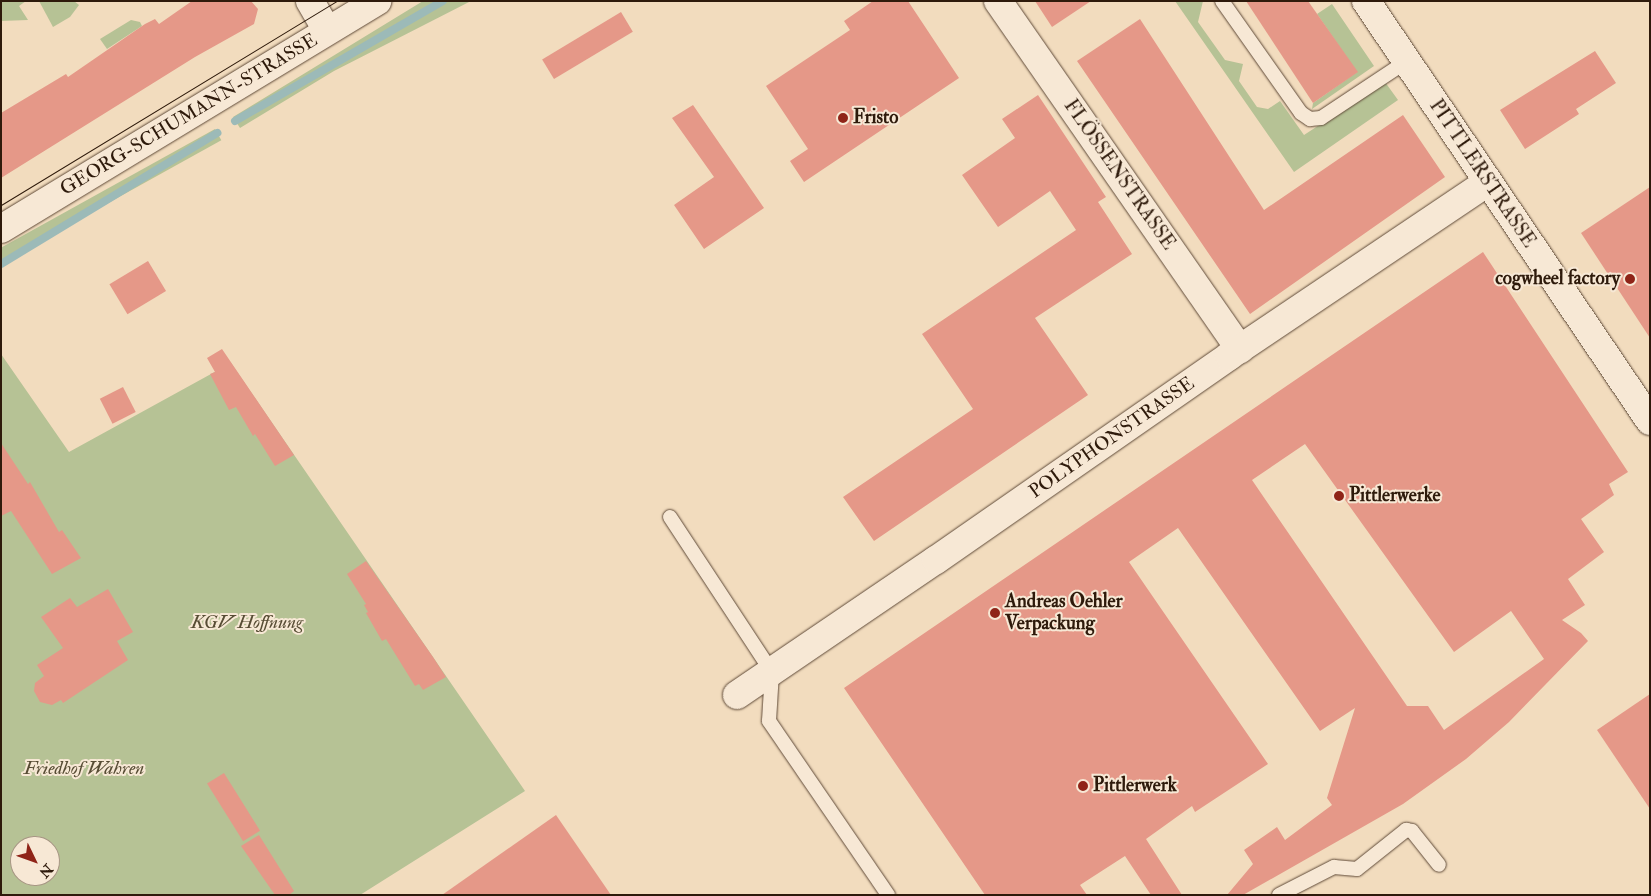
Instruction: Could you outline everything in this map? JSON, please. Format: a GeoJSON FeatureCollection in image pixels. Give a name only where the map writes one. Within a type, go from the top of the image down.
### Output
{"type":"FeatureCollection","features":[{"type":"Feature","properties":{"kind":"street"},"geometry":{"type":"LineString","coordinates":[[310,1],[327,31]]}},
{"type":"Feature","properties":{"kind":"street","name":"GEORG-SCHUMANN-STRASSE"},"geometry":{"type":"LineString","coordinates":[[1,229],[377,1]]}},
{"type":"Feature","properties":{"kind":"street","name":"FLÖSSENSTRASSE"},"geometry":{"type":"LineString","coordinates":[[998,1],[1240,349]]}},
{"type":"Feature","properties":{"kind":"street","name":"PITTLERSTRASSE"},"geometry":{"type":"LineString","coordinates":[[1366,1],[1650,421]]}},
{"type":"Feature","properties":{"kind":"street","name":"POLYPHONSTRASSE"},"geometry":{"type":"LineString","coordinates":[[737,695],[1240,349],[1488,182]]}},
{"type":"Feature","properties":{"kind":"lane"},"geometry":{"type":"LineString","coordinates":[[1222,1],[1301,113],[1310,120],[1321,118],[1407,61]]}},
{"type":"Feature","properties":{"kind":"lane"},"geometry":{"type":"LineString","coordinates":[[670,517],[772,672],[769,721],[888,895]]}},
{"type":"Feature","properties":{"kind":"lane"},"geometry":{"type":"LineString","coordinates":[[1280,895],[1334,867],[1357,869],[1406,830],[1412,831],[1439,865]]}},
{"type":"Feature","properties":{"kind":"green space"},"geometry":{"type":"Polygon","coordinates":[[[1,1],[26,1],[19,6],[28,20],[1,21],[1,1]]]}},
{"type":"Feature","properties":{"kind":"green space"},"geometry":{"type":"Polygon","coordinates":[[[39,1],[74,1],[79,5],[70,17],[53,27],[39,1]]]}},
{"type":"Feature","properties":{"kind":"green space"},"geometry":{"type":"Polygon","coordinates":[[[423,1],[471,1],[334,71],[240,128],[233,117],[423,1]]]}},
{"type":"Feature","properties":{"kind":"green space"},"geometry":{"type":"Polygon","coordinates":[[[1175,1],[1203,1],[1198,22],[1225,60],[1243,64],[1239,81],[1257,107],[1268,109],[1280,101],[1304,135],[1385,82],[1398,100],[1294,172],[1175,1]]]}},
{"type":"Feature","properties":{"kind":"green space"},"geometry":{"type":"Polygon","coordinates":[[[1332,4],[1374,66],[1312,109],[1313,103],[1357,72],[1317,14],[1332,4]]]}},
{"type":"Feature","properties":{"kind":"green space"},"geometry":{"type":"Polygon","coordinates":[[[131,20],[140,22],[142,26],[107,49],[100,39],[131,20]]]}},
{"type":"Feature","properties":{"kind":"green space"},"geometry":{"type":"Polygon","coordinates":[[[215,129],[221,140],[2,262],[1,248],[215,129]]]}},
{"type":"Feature","properties":{"kind":"green space","name":"KGV Hoffnung"},"geometry":{"type":"Polygon","coordinates":[[[1,354],[69,452],[231,363],[525,791],[360,895],[1,895],[1,354]]]}},
{"type":"Feature","properties":{"kind":"building"},"geometry":{"type":"Polygon","coordinates":[[[192,1],[251,1],[258,9],[254,24],[195,57],[1,178],[1,113],[66,74],[68,77],[145,24],[155,19],[159,24],[192,1]]]}},
{"type":"Feature","properties":{"kind":"building","name":"Fristo"},"geometry":{"type":"Polygon","coordinates":[[[873,1],[908,1],[959,78],[804,182],[790,161],[808,149],[766,86],[850,30],[844,21],[873,1]]]}},
{"type":"Feature","properties":{"kind":"building"},"geometry":{"type":"Polygon","coordinates":[[[1035,1],[1091,1],[1052,27],[1035,1]]]}},
{"type":"Feature","properties":{"kind":"building"},"geometry":{"type":"Polygon","coordinates":[[[1246,1],[1308,1],[1358,72],[1313,103],[1246,1]]]}},
{"type":"Feature","properties":{"kind":"building"},"geometry":{"type":"Polygon","coordinates":[[[621,12],[633,32],[554,79],[542,59],[621,12]]]}},
{"type":"Feature","properties":{"kind":"building"},"geometry":{"type":"Polygon","coordinates":[[[1140,19],[1264,210],[1403,115],[1445,177],[1250,314],[1077,61],[1140,19]]]}},
{"type":"Feature","properties":{"kind":"building"},"geometry":{"type":"Polygon","coordinates":[[[1595,51],[1616,83],[1576,109],[1579,114],[1525,149],[1500,110],[1595,51]]]}},
{"type":"Feature","properties":{"kind":"building"},"geometry":{"type":"Polygon","coordinates":[[[1038,95],[1106,197],[1098,202],[1132,254],[1035,318],[1088,395],[874,541],[843,497],[973,409],[922,334],[1076,230],[1050,191],[998,227],[962,175],[1015,138],[1002,119],[1038,95]]]}},
{"type":"Feature","properties":{"kind":"building"},"geometry":{"type":"Polygon","coordinates":[[[693,105],[764,208],[704,249],[674,205],[714,177],[672,118],[693,105]]]}},
{"type":"Feature","properties":{"kind":"building","name":"cogwheel factory"},"geometry":{"type":"Polygon","coordinates":[[[1650,187],[1650,338],[1581,233],[1650,187]]]}},
{"type":"Feature","properties":{"kind":"building","name":"Pittlerwerke"},"geometry":{"type":"Polygon","coordinates":[[[1483,252],[1628,472],[1609,484],[1614,495],[1581,519],[1604,552],[1568,579],[1585,605],[1562,620],[1581,633],[1588,641],[1509,722],[1466,759],[1403,804],[1243,895],[1227,895],[1253,864],[1244,850],[1277,827],[1285,840],[1332,805],[1327,798],[1355,708],[1320,731],[1178,528],[1129,562],[1268,764],[1195,812],[1192,806],[1146,839],[1182,895],[1151,895],[1125,856],[1080,885],[1087,895],[985,895],[844,688],[1483,252]],[[1305,444],[1252,480],[1407,706],[1428,706],[1444,730],[1544,659],[1511,611],[1454,652],[1305,444]]]}},
{"type":"Feature","properties":{"kind":"building"},"geometry":{"type":"Polygon","coordinates":[[[148,261],[166,291],[127,314],[109,284],[148,261]]]}},
{"type":"Feature","properties":{"kind":"building"},"geometry":{"type":"Polygon","coordinates":[[[222,349],[294,455],[275,466],[255,434],[253,436],[236,407],[229,410],[210,374],[215,372],[207,358],[222,349]]]}},
{"type":"Feature","properties":{"kind":"building"},"geometry":{"type":"Polygon","coordinates":[[[123,387],[136,412],[113,424],[100,399],[123,387]]]}},
{"type":"Feature","properties":{"kind":"building"},"geometry":{"type":"Polygon","coordinates":[[[1,443],[28,484],[30,482],[59,532],[62,530],[81,558],[52,574],[11,511],[1,516],[1,443]]]}},
{"type":"Feature","properties":{"kind":"building"},"geometry":{"type":"Polygon","coordinates":[[[366,561],[446,677],[423,690],[419,684],[415,686],[386,639],[382,641],[366,613],[368,612],[364,605],[366,604],[347,574],[366,561]]]}},
{"type":"Feature","properties":{"kind":"building"},"geometry":{"type":"Polygon","coordinates":[[[108,589],[133,632],[117,641],[128,660],[63,703],[61,700],[52,705],[40,702],[34,691],[35,683],[44,676],[37,665],[63,648],[41,617],[70,598],[77,607],[108,589]]]}},
{"type":"Feature","properties":{"kind":"building"},"geometry":{"type":"Polygon","coordinates":[[[1650,694],[1650,809],[1597,730],[1650,694]]]}},
{"type":"Feature","properties":{"kind":"building"},"geometry":{"type":"Polygon","coordinates":[[[224,773],[260,831],[243,841],[207,784],[224,773]]]}},
{"type":"Feature","properties":{"kind":"building"},"geometry":{"type":"Polygon","coordinates":[[[556,815],[611,895],[442,895],[556,815]]]}},
{"type":"Feature","properties":{"kind":"building"},"geometry":{"type":"Polygon","coordinates":[[[259,835],[294,891],[289,895],[275,895],[241,846],[259,835]]]}},
{"type":"Feature","properties":{"kind":"waterway"},"geometry":{"type":"LineString","coordinates":[[235,121],[443,1]]}},
{"type":"Feature","properties":{"kind":"waterway"},"geometry":{"type":"LineString","coordinates":[[1,264],[217,133]]}},
{"type":"Feature","properties":{"kind":"tram line"},"geometry":{"type":"LineString","coordinates":[[1,205],[337,1]]}},
{"type":"Feature","properties":{"kind":"place","name":"Fristo"},"geometry":{"type":"Point","coordinates":[843,118]}},
{"type":"Feature","properties":{"kind":"place","name":"cogwheel factory"},"geometry":{"type":"Point","coordinates":[1630,279]}},
{"type":"Feature","properties":{"kind":"place","name":"Pittlerwerke"},"geometry":{"type":"Point","coordinates":[1339,496]}},
{"type":"Feature","properties":{"kind":"place","name":"Andreas Oehler Verpackung"},"geometry":{"type":"Point","coordinates":[995,613]}},
{"type":"Feature","properties":{"kind":"place","name":"Pittlerwerk"},"geometry":{"type":"Point","coordinates":[1083,786]}},
{"type":"Feature","properties":{"kind":"park label","name":"Friedhof Wahren"},"geometry":{"type":"Point","coordinates":[84,769]}}]}
